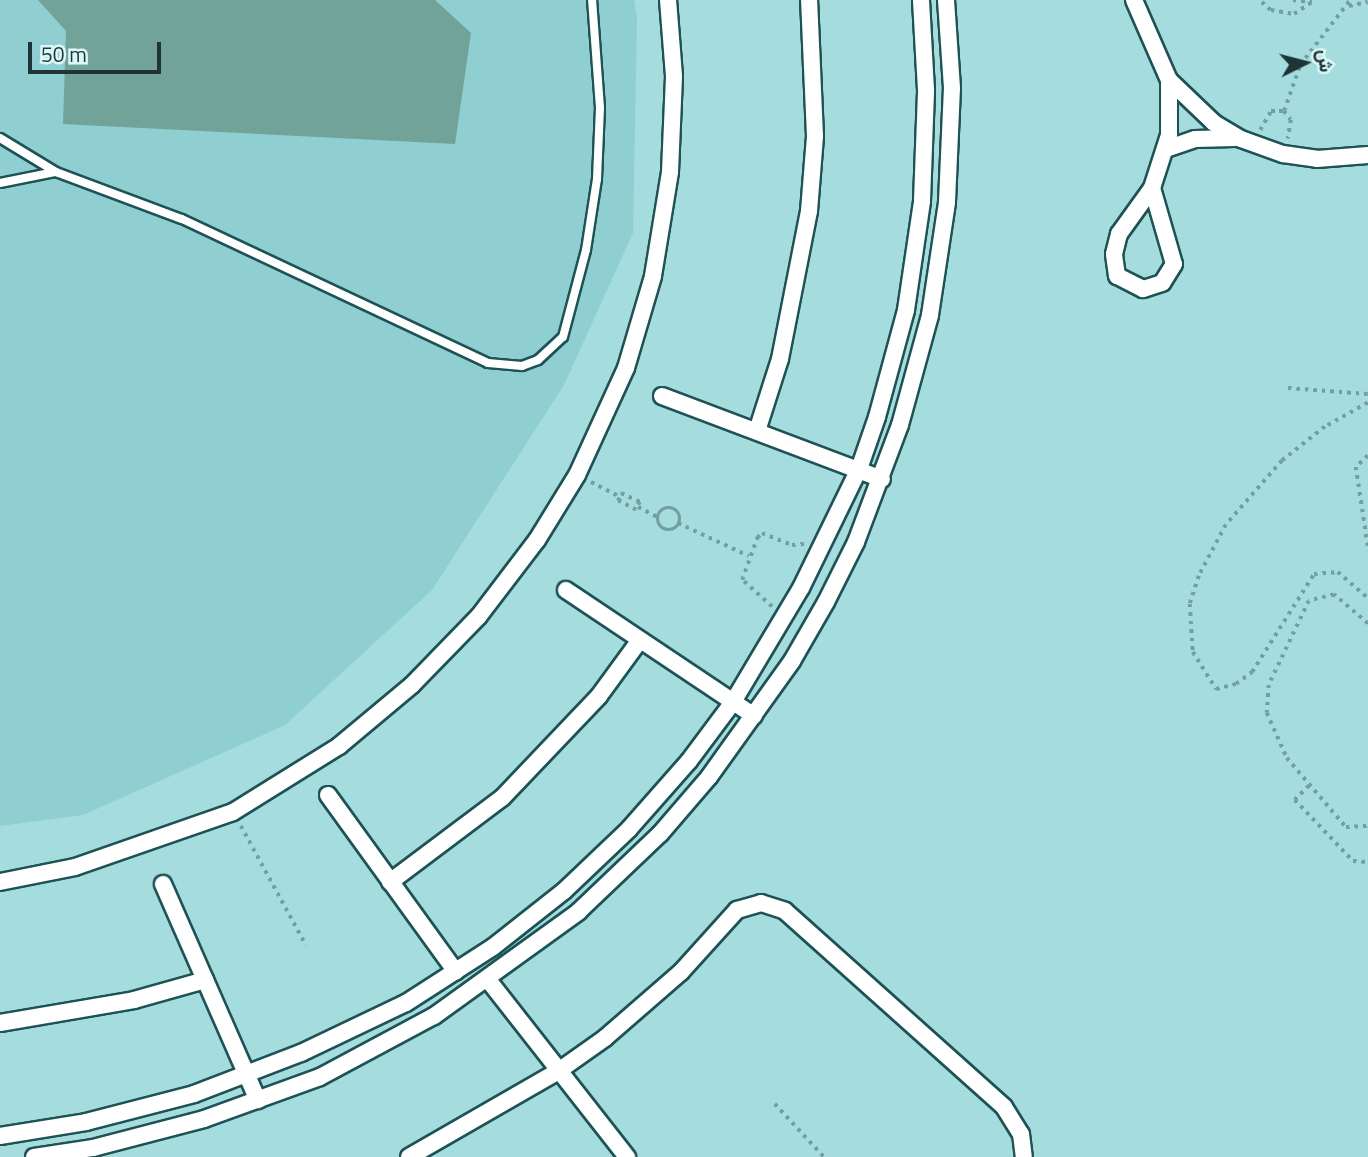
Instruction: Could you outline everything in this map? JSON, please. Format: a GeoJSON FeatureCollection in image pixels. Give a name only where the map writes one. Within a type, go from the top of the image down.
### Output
{"type":"FeatureCollection","features":[{"type":"Feature","properties":{"kind":"street"},"geometry":{"type":"LineString","coordinates":[[0,882],[75,867],[233,812],[339,746],[412,685],[479,616],[537,540],[577,475],[626,369],[653,276],[670,172],[674,76],[668,0]]}},
{"type":"Feature","properties":{"kind":"street"},"geometry":{"type":"LineString","coordinates":[[757,431],[783,347],[809,211],[815,136],[809,0]]}},
{"type":"Feature","properties":{"kind":"street"},"geometry":{"type":"LineString","coordinates":[[0,1136],[141,1110],[247,1075],[354,1030],[456,972],[529,920],[597,861],[660,796],[733,702],[802,588],[859,469],[893,364],[915,256],[926,145],[921,0]]}},
{"type":"Feature","properties":{"kind":"street"},"geometry":{"type":"LineString","coordinates":[[34,1157],[149,1135],[258,1100],[378,1048],[489,981],[578,912],[634,861],[709,777],[754,716],[826,602],[882,479],[917,370],[940,258],[951,145],[946,0]]}},
{"type":"Feature","properties":{"kind":"street"},"geometry":{"type":"LineString","coordinates":[[1134,0],[1152,50],[1170,80],[1206,116],[1247,142],[1283,154],[1317,159],[1368,155]]}},
{"type":"Feature","properties":{"kind":"street"},"geometry":{"type":"LineString","coordinates":[[1152,188],[1174,264],[1162,284],[1143,289],[1117,275],[1114,254],[1119,233],[1152,188],[1166,149],[1171,121],[1170,80]]}},
{"type":"Feature","properties":{"kind":"street"},"geometry":{"type":"LineString","coordinates":[[1166,149],[1195,139],[1247,142]]}},
{"type":"Feature","properties":{"kind":"street"},"geometry":{"type":"LineString","coordinates":[[662,396],[882,479]]}},
{"type":"Feature","properties":{"kind":"street"},"geometry":{"type":"LineString","coordinates":[[566,590],[754,716]]}},
{"type":"Feature","properties":{"kind":"street"},"geometry":{"type":"LineString","coordinates":[[390,881],[448,842],[511,790],[599,696],[640,640]]}},
{"type":"Feature","properties":{"kind":"street"},"geometry":{"type":"LineString","coordinates":[[328,795],[456,972]]}},
{"type":"Feature","properties":{"kind":"street"},"geometry":{"type":"LineString","coordinates":[[163,884],[258,1100]]}},
{"type":"Feature","properties":{"kind":"street"},"geometry":{"type":"LineString","coordinates":[[409,1157],[558,1072],[660,993],[737,910],[748,905],[774,905],[1004,1107],[1021,1133],[1024,1157]]}},
{"type":"Feature","properties":{"kind":"street"},"geometry":{"type":"LineString","coordinates":[[0,1023],[134,1000],[205,980]]}},
{"type":"Feature","properties":{"kind":"street"},"geometry":{"type":"LineString","coordinates":[[489,981],[627,1157]]}},
{"type":"Feature","properties":{"kind":"lane"},"geometry":{"type":"LineString","coordinates":[[0,138],[56,172],[182,219],[488,363],[522,366],[538,360],[563,337],[586,250],[597,179],[600,108],[592,0]]}},
{"type":"Feature","properties":{"kind":"lane"},"geometry":{"type":"LineString","coordinates":[[0,183],[56,172]]}},
{"type":"Feature","properties":{"kind":"path"},"geometry":{"type":"LineString","coordinates":[[1293,0],[1315,1]]}},
{"type":"Feature","properties":{"kind":"path"},"geometry":{"type":"LineString","coordinates":[[1283,154],[1291,126],[1284,111],[1300,65],[1350,0]]}},
{"type":"Feature","properties":{"kind":"path"},"geometry":{"type":"LineString","coordinates":[[1262,2],[1271,10],[1294,14],[1315,1]]}},
{"type":"Feature","properties":{"kind":"path"},"geometry":{"type":"LineString","coordinates":[[1347,7],[1368,2]]}},
{"type":"Feature","properties":{"kind":"path"},"geometry":{"type":"LineString","coordinates":[[1247,142],[1267,116],[1284,111]]}},
{"type":"Feature","properties":{"kind":"path"},"geometry":{"type":"LineString","coordinates":[[1288,388],[1368,394]]}},
{"type":"Feature","properties":{"kind":"path"},"geometry":{"type":"LineString","coordinates":[[1368,403],[1325,427],[1282,461],[1226,525],[1199,576],[1190,604],[1193,652],[1216,689],[1236,684],[1252,672],[1314,574],[1338,572],[1368,598]]}},
{"type":"Feature","properties":{"kind":"path"},"geometry":{"type":"LineString","coordinates":[[1368,456],[1356,467],[1356,480],[1368,546]]}},
{"type":"Feature","properties":{"kind":"path"},"geometry":{"type":"LineString","coordinates":[[577,475],[620,496]]}},
{"type":"Feature","properties":{"kind":"path"},"geometry":{"type":"LineString","coordinates":[[620,496],[622,493],[639,502],[638,507]]}},
{"type":"Feature","properties":{"kind":"path"},"geometry":{"type":"LineString","coordinates":[[620,496],[618,501],[635,510],[638,507]]}},
{"type":"Feature","properties":{"kind":"path"},"geometry":{"type":"LineString","coordinates":[[638,507],[658,517]]}},
{"type":"Feature","properties":{"kind":"path"},"geometry":{"type":"LineString","coordinates":[[665,507],[681,514],[678,523],[673,531],[656,524],[665,507]]}},
{"type":"Feature","properties":{"kind":"path"},"geometry":{"type":"LineString","coordinates":[[678,523],[749,556]]}},
{"type":"Feature","properties":{"kind":"path"},"geometry":{"type":"LineString","coordinates":[[770,614],[771,602],[742,580],[749,556],[762,533],[796,546],[808,538]]}},
{"type":"Feature","properties":{"kind":"path"},"geometry":{"type":"LineString","coordinates":[[1368,624],[1334,595],[1309,601],[1269,685],[1267,713],[1274,737],[1346,827],[1368,826]]}},
{"type":"Feature","properties":{"kind":"path"},"geometry":{"type":"LineString","coordinates":[[1310,785],[1295,800],[1353,861],[1368,862]]}},
{"type":"Feature","properties":{"kind":"path"},"geometry":{"type":"LineString","coordinates":[[233,812],[306,945]]}},
{"type":"Feature","properties":{"kind":"path"},"geometry":{"type":"LineString","coordinates":[[775,1104],[824,1157]]}},
{"type":"Feature","properties":{"kind":"shaded area"},"geometry":{"type":"Polygon","coordinates":[[[0,0],[634,0],[637,17],[633,233],[564,385],[432,590],[285,725],[83,815],[0,826],[0,0]]]}},
{"type":"Feature","properties":{"kind":"building"},"geometry":{"type":"Polygon","coordinates":[[[38,0],[435,0],[471,33],[455,144],[63,124],[66,31],[38,0]]]}}]}
